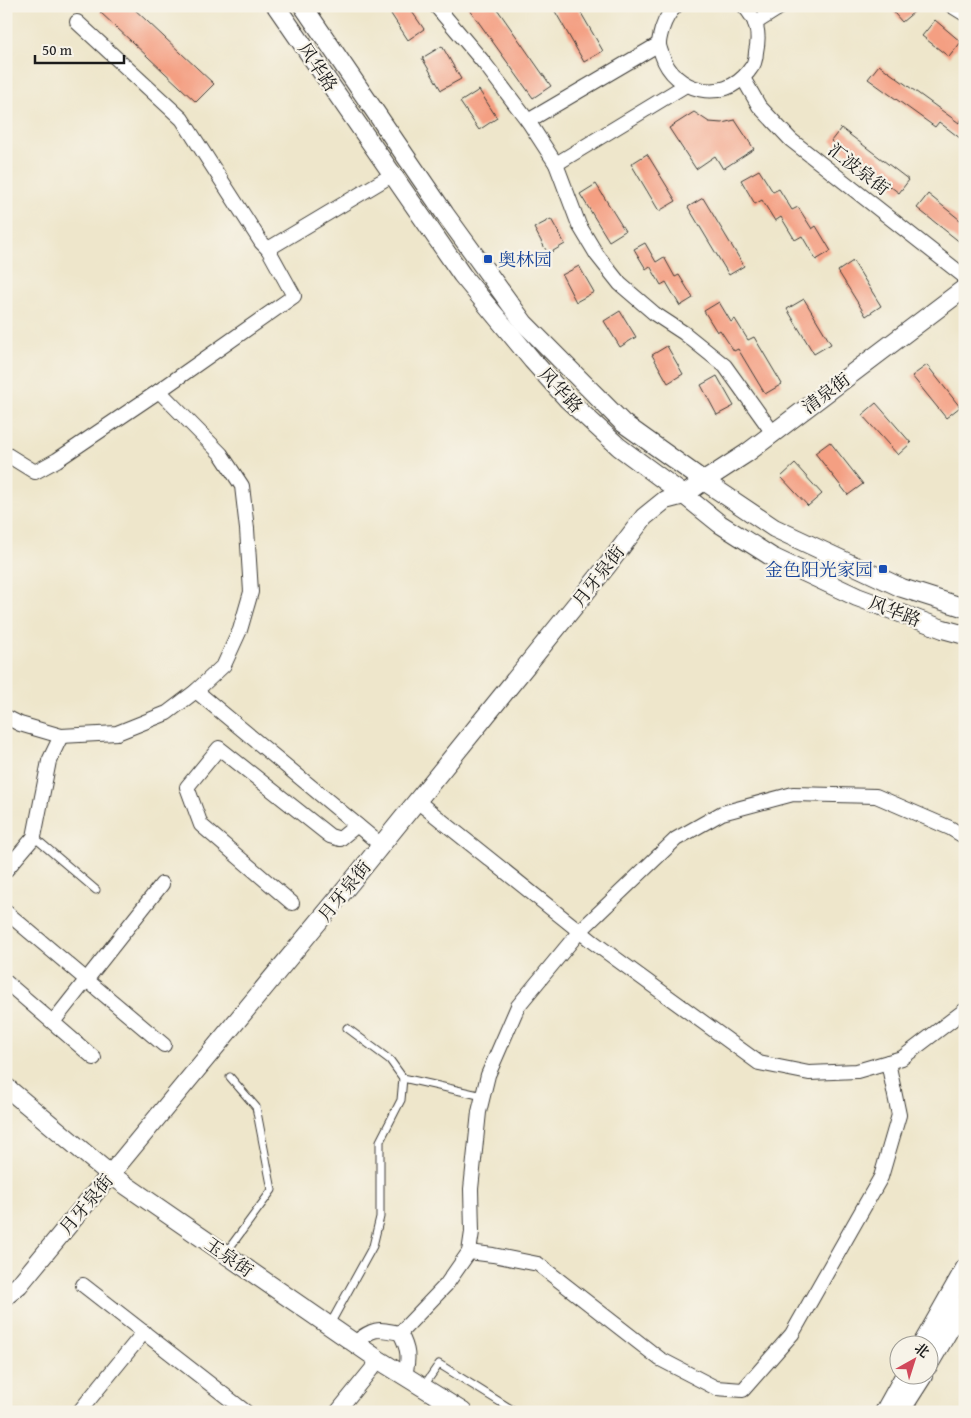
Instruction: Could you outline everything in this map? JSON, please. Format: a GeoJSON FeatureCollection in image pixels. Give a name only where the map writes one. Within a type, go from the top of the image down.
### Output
{"type":"FeatureCollection","features":[{"type":"Feature","properties":{"kind":"street","name":"风华路"},"geometry":{"type":"LineString","coordinates":[[276,6],[462,276],[568,400],[619,447],[720,524],[772,557],[857,597],[943,629],[965,635]]}},
{"type":"Feature","properties":{"kind":"street"},"geometry":{"type":"LineString","coordinates":[[303,6],[450,221],[524,323],[623,423],[774,528],[902,588],[965,608]]}},
{"type":"Feature","properties":{"kind":"street"},"geometry":{"type":"LineString","coordinates":[[436,6],[485,64],[528,121],[556,164],[579,225],[597,255],[620,284],[655,314],[684,333],[725,366],[774,433]]}},
{"type":"Feature","properties":{"kind":"street"},"geometry":{"type":"LineString","coordinates":[[676,6],[664,22],[659,44],[664,61],[673,74],[686,85],[700,90],[719,90],[732,86],[743,78],[754,64],[759,38],[755,23],[744,6]]}},
{"type":"Feature","properties":{"kind":"street"},"geometry":{"type":"LineString","coordinates":[[755,23],[782,6]]}},
{"type":"Feature","properties":{"kind":"street"},"geometry":{"type":"LineString","coordinates":[[952,6],[965,14]]}},
{"type":"Feature","properties":{"kind":"street"},"geometry":{"type":"LineString","coordinates":[[6,454],[35,472],[57,460],[294,296],[268,249],[261,242],[182,119],[77,22]]}},
{"type":"Feature","properties":{"kind":"street"},"geometry":{"type":"LineString","coordinates":[[528,121],[659,44]]}},
{"type":"Feature","properties":{"kind":"street","name":"汇波泉街"},"geometry":{"type":"LineString","coordinates":[[743,78],[759,106],[791,140],[965,277]]}},
{"type":"Feature","properties":{"kind":"street"},"geometry":{"type":"LineString","coordinates":[[556,164],[686,85]]}},
{"type":"Feature","properties":{"kind":"street"},"geometry":{"type":"LineString","coordinates":[[268,249],[392,175]]}},
{"type":"Feature","properties":{"kind":"street","name":"清泉街"},"geometry":{"type":"LineString","coordinates":[[684,495],[774,433],[965,288]]}},
{"type":"Feature","properties":{"kind":"street"},"geometry":{"type":"LineString","coordinates":[[568,400],[580,396],[584,382]]}},
{"type":"Feature","properties":{"kind":"street"},"geometry":{"type":"LineString","coordinates":[[6,717],[20,724],[61,736],[117,733],[167,714],[224,665],[240,630],[252,592],[242,486],[221,454],[159,391]]}},
{"type":"Feature","properties":{"kind":"street","name":"月牙泉街"},"geometry":{"type":"LineString","coordinates":[[6,1296],[19,1285],[381,845],[607,566],[644,517],[665,500],[684,495]]}},
{"type":"Feature","properties":{"kind":"street"},"geometry":{"type":"LineString","coordinates":[[196,691],[381,845]]}},
{"type":"Feature","properties":{"kind":"street"},"geometry":{"type":"LineString","coordinates":[[6,870],[34,837],[49,761],[61,736]]}},
{"type":"Feature","properties":{"kind":"street"},"geometry":{"type":"LineString","coordinates":[[292,903],[201,825],[187,787],[219,748],[330,836],[340,838],[357,825]]}},
{"type":"Feature","properties":{"kind":"street"},"geometry":{"type":"LineString","coordinates":[[400,1333],[446,1285],[469,1252],[472,1232],[471,1189],[479,1112],[488,1075],[518,1006],[579,932],[676,839],[722,813],[793,794],[876,796],[950,828],[965,837]]}},
{"type":"Feature","properties":{"kind":"street"},"geometry":{"type":"LineString","coordinates":[[417,801],[579,932],[759,1063],[809,1073],[857,1071],[902,1058],[965,1010]]}},
{"type":"Feature","properties":{"kind":"street"},"geometry":{"type":"LineString","coordinates":[[53,1022],[162,884]]}},
{"type":"Feature","properties":{"kind":"street"},"geometry":{"type":"LineString","coordinates":[[6,912],[164,1045]]}},
{"type":"Feature","properties":{"kind":"street"},"geometry":{"type":"LineString","coordinates":[[6,982],[94,1058]]}},
{"type":"Feature","properties":{"kind":"street"},"geometry":{"type":"LineString","coordinates":[[469,1252],[538,1264],[660,1359],[716,1388],[743,1390],[792,1334],[881,1177],[899,1115],[888,1062]]}},
{"type":"Feature","properties":{"kind":"street","name":"玉泉街"},"geometry":{"type":"LineString","coordinates":[[6,1087],[110,1175],[379,1360],[463,1412]]}},
{"type":"Feature","properties":{"kind":"street"},"geometry":{"type":"LineString","coordinates":[[927,1336],[965,1268]]}},
{"type":"Feature","properties":{"kind":"street"},"geometry":{"type":"LineString","coordinates":[[83,1285],[246,1412]]}},
{"type":"Feature","properties":{"kind":"street"},"geometry":{"type":"LineString","coordinates":[[938,1349],[965,1303]]}},
{"type":"Feature","properties":{"kind":"street"},"geometry":{"type":"LineString","coordinates":[[354,1343],[368,1332],[381,1329],[400,1333],[407,1346],[408,1362],[405,1376]]}},
{"type":"Feature","properties":{"kind":"street"},"geometry":{"type":"LineString","coordinates":[[79,1412],[144,1332]]}},
{"type":"Feature","properties":{"kind":"street"},"geometry":{"type":"LineString","coordinates":[[337,1412],[379,1360]]}},
{"type":"Feature","properties":{"kind":"street"},"geometry":{"type":"LineString","coordinates":[[884,1412],[898,1386]]}},
{"type":"Feature","properties":{"kind":"street"},"geometry":{"type":"LineString","coordinates":[[900,1412],[917,1386]]}},
{"type":"Feature","properties":{"kind":"lane"},"geometry":{"type":"LineString","coordinates":[[34,837],[96,890]]}},
{"type":"Feature","properties":{"kind":"lane"},"geometry":{"type":"LineString","coordinates":[[329,1326],[373,1246],[380,1217],[380,1141],[401,1100],[403,1078],[390,1060],[347,1028]]}},
{"type":"Feature","properties":{"kind":"lane"},"geometry":{"type":"LineString","coordinates":[[225,1254],[272,1190],[256,1107],[230,1077]]}},
{"type":"Feature","properties":{"kind":"lane"},"geometry":{"type":"LineString","coordinates":[[403,1078],[483,1096]]}},
{"type":"Feature","properties":{"kind":"lane"},"geometry":{"type":"LineString","coordinates":[[422,1387],[439,1364],[516,1412]]}},
{"type":"Feature","properties":{"kind":"building"},"geometry":{"type":"Polygon","coordinates":[[[105,6],[131,6],[214,84],[196,102],[100,12],[105,6]]]}},
{"type":"Feature","properties":{"kind":"building"},"geometry":{"type":"Polygon","coordinates":[[[402,6],[408,6],[424,29],[408,40],[391,14],[402,6]]]}},
{"type":"Feature","properties":{"kind":"building"},"geometry":{"type":"Polygon","coordinates":[[[467,6],[495,6],[551,86],[533,98],[467,6]]]}},
{"type":"Feature","properties":{"kind":"building"},"geometry":{"type":"Polygon","coordinates":[[[552,6],[577,6],[603,51],[584,62],[552,6]]]}},
{"type":"Feature","properties":{"kind":"building"},"geometry":{"type":"Polygon","coordinates":[[[888,6],[921,6],[902,22],[888,6]]]}},
{"type":"Feature","properties":{"kind":"building"},"geometry":{"type":"Polygon","coordinates":[[[935,20],[961,42],[949,57],[922,36],[935,20]]]}},
{"type":"Feature","properties":{"kind":"building"},"geometry":{"type":"Polygon","coordinates":[[[442,46],[461,79],[441,90],[422,58],[442,46]]]}},
{"type":"Feature","properties":{"kind":"building"},"geometry":{"type":"Polygon","coordinates":[[[879,65],[959,123],[965,115],[965,142],[939,122],[935,127],[868,79],[879,65]]]}},
{"type":"Feature","properties":{"kind":"building"},"geometry":{"type":"Polygon","coordinates":[[[479,90],[497,118],[479,130],[460,102],[479,90]]]}},
{"type":"Feature","properties":{"kind":"building"},"geometry":{"type":"Polygon","coordinates":[[[694,112],[709,122],[722,123],[735,120],[754,149],[723,169],[715,156],[696,169],[669,128],[694,112]]]}},
{"type":"Feature","properties":{"kind":"building"},"geometry":{"type":"Polygon","coordinates":[[[841,128],[909,180],[899,193],[831,141],[841,128]]]}},
{"type":"Feature","properties":{"kind":"building"},"geometry":{"type":"Polygon","coordinates":[[[647,154],[676,201],[659,211],[631,164],[647,154]]]}},
{"type":"Feature","properties":{"kind":"building"},"geometry":{"type":"Polygon","coordinates":[[[759,170],[773,192],[779,189],[792,210],[798,207],[812,229],[816,226],[831,251],[816,260],[802,236],[795,240],[781,217],[775,221],[762,200],[755,204],[741,180],[759,170]]]}},
{"type":"Feature","properties":{"kind":"building"},"geometry":{"type":"Polygon","coordinates":[[[596,184],[625,231],[609,241],[580,194],[596,184]]]}},
{"type":"Feature","properties":{"kind":"building"},"geometry":{"type":"Polygon","coordinates":[[[928,194],[965,224],[965,238],[961,243],[917,208],[928,194]]]}},
{"type":"Feature","properties":{"kind":"building"},"geometry":{"type":"Polygon","coordinates":[[[703,198],[744,266],[729,275],[688,207],[703,198]]]}},
{"type":"Feature","properties":{"kind":"building"},"geometry":{"type":"Polygon","coordinates":[[[551,219],[565,244],[548,254],[534,228],[551,219]]]}},
{"type":"Feature","properties":{"kind":"building"},"geometry":{"type":"Polygon","coordinates":[[[645,243],[656,262],[664,257],[675,277],[679,275],[693,298],[680,306],[666,282],[661,285],[650,266],[646,269],[634,249],[645,243]]]}},
{"type":"Feature","properties":{"kind":"building"},"geometry":{"type":"Polygon","coordinates":[[[853,261],[881,306],[866,316],[838,271],[853,261]]]}},
{"type":"Feature","properties":{"kind":"building"},"geometry":{"type":"Polygon","coordinates":[[[579,266],[594,292],[576,302],[562,275],[579,266]]]}},
{"type":"Feature","properties":{"kind":"building"},"geometry":{"type":"Polygon","coordinates":[[[804,299],[831,344],[814,354],[787,309],[804,299]]]}},
{"type":"Feature","properties":{"kind":"building"},"geometry":{"type":"Polygon","coordinates":[[[719,302],[731,322],[735,319],[748,340],[754,337],[782,384],[765,394],[738,349],[734,351],[720,330],[717,332],[704,311],[719,302]]]}},
{"type":"Feature","properties":{"kind":"building"},"geometry":{"type":"Polygon","coordinates":[[[620,311],[636,337],[620,347],[604,321],[620,311]]]}},
{"type":"Feature","properties":{"kind":"building"},"geometry":{"type":"Polygon","coordinates":[[[667,346],[683,374],[668,383],[652,355],[667,346]]]}},
{"type":"Feature","properties":{"kind":"building"},"geometry":{"type":"Polygon","coordinates":[[[927,365],[960,407],[946,418],[912,376],[927,365]]]}},
{"type":"Feature","properties":{"kind":"building"},"geometry":{"type":"Polygon","coordinates":[[[717,376],[734,406],[717,415],[701,385],[717,376]]]}},
{"type":"Feature","properties":{"kind":"building"},"geometry":{"type":"Polygon","coordinates":[[[876,403],[911,443],[898,455],[862,415],[876,403]]]}},
{"type":"Feature","properties":{"kind":"building"},"geometry":{"type":"Polygon","coordinates":[[[830,442],[863,484],[848,495],[815,453],[830,442]]]}},
{"type":"Feature","properties":{"kind":"building"},"geometry":{"type":"Polygon","coordinates":[[[795,464],[822,494],[808,506],[781,477],[795,464]]]}},
{"type":"Feature","properties":{"kind":"place","name":"奥林园"},"geometry":{"type":"Point","coordinates":[488,259]}},
{"type":"Feature","properties":{"kind":"place","name":"金色阳光家园"},"geometry":{"type":"Point","coordinates":[883,569]}}]}
